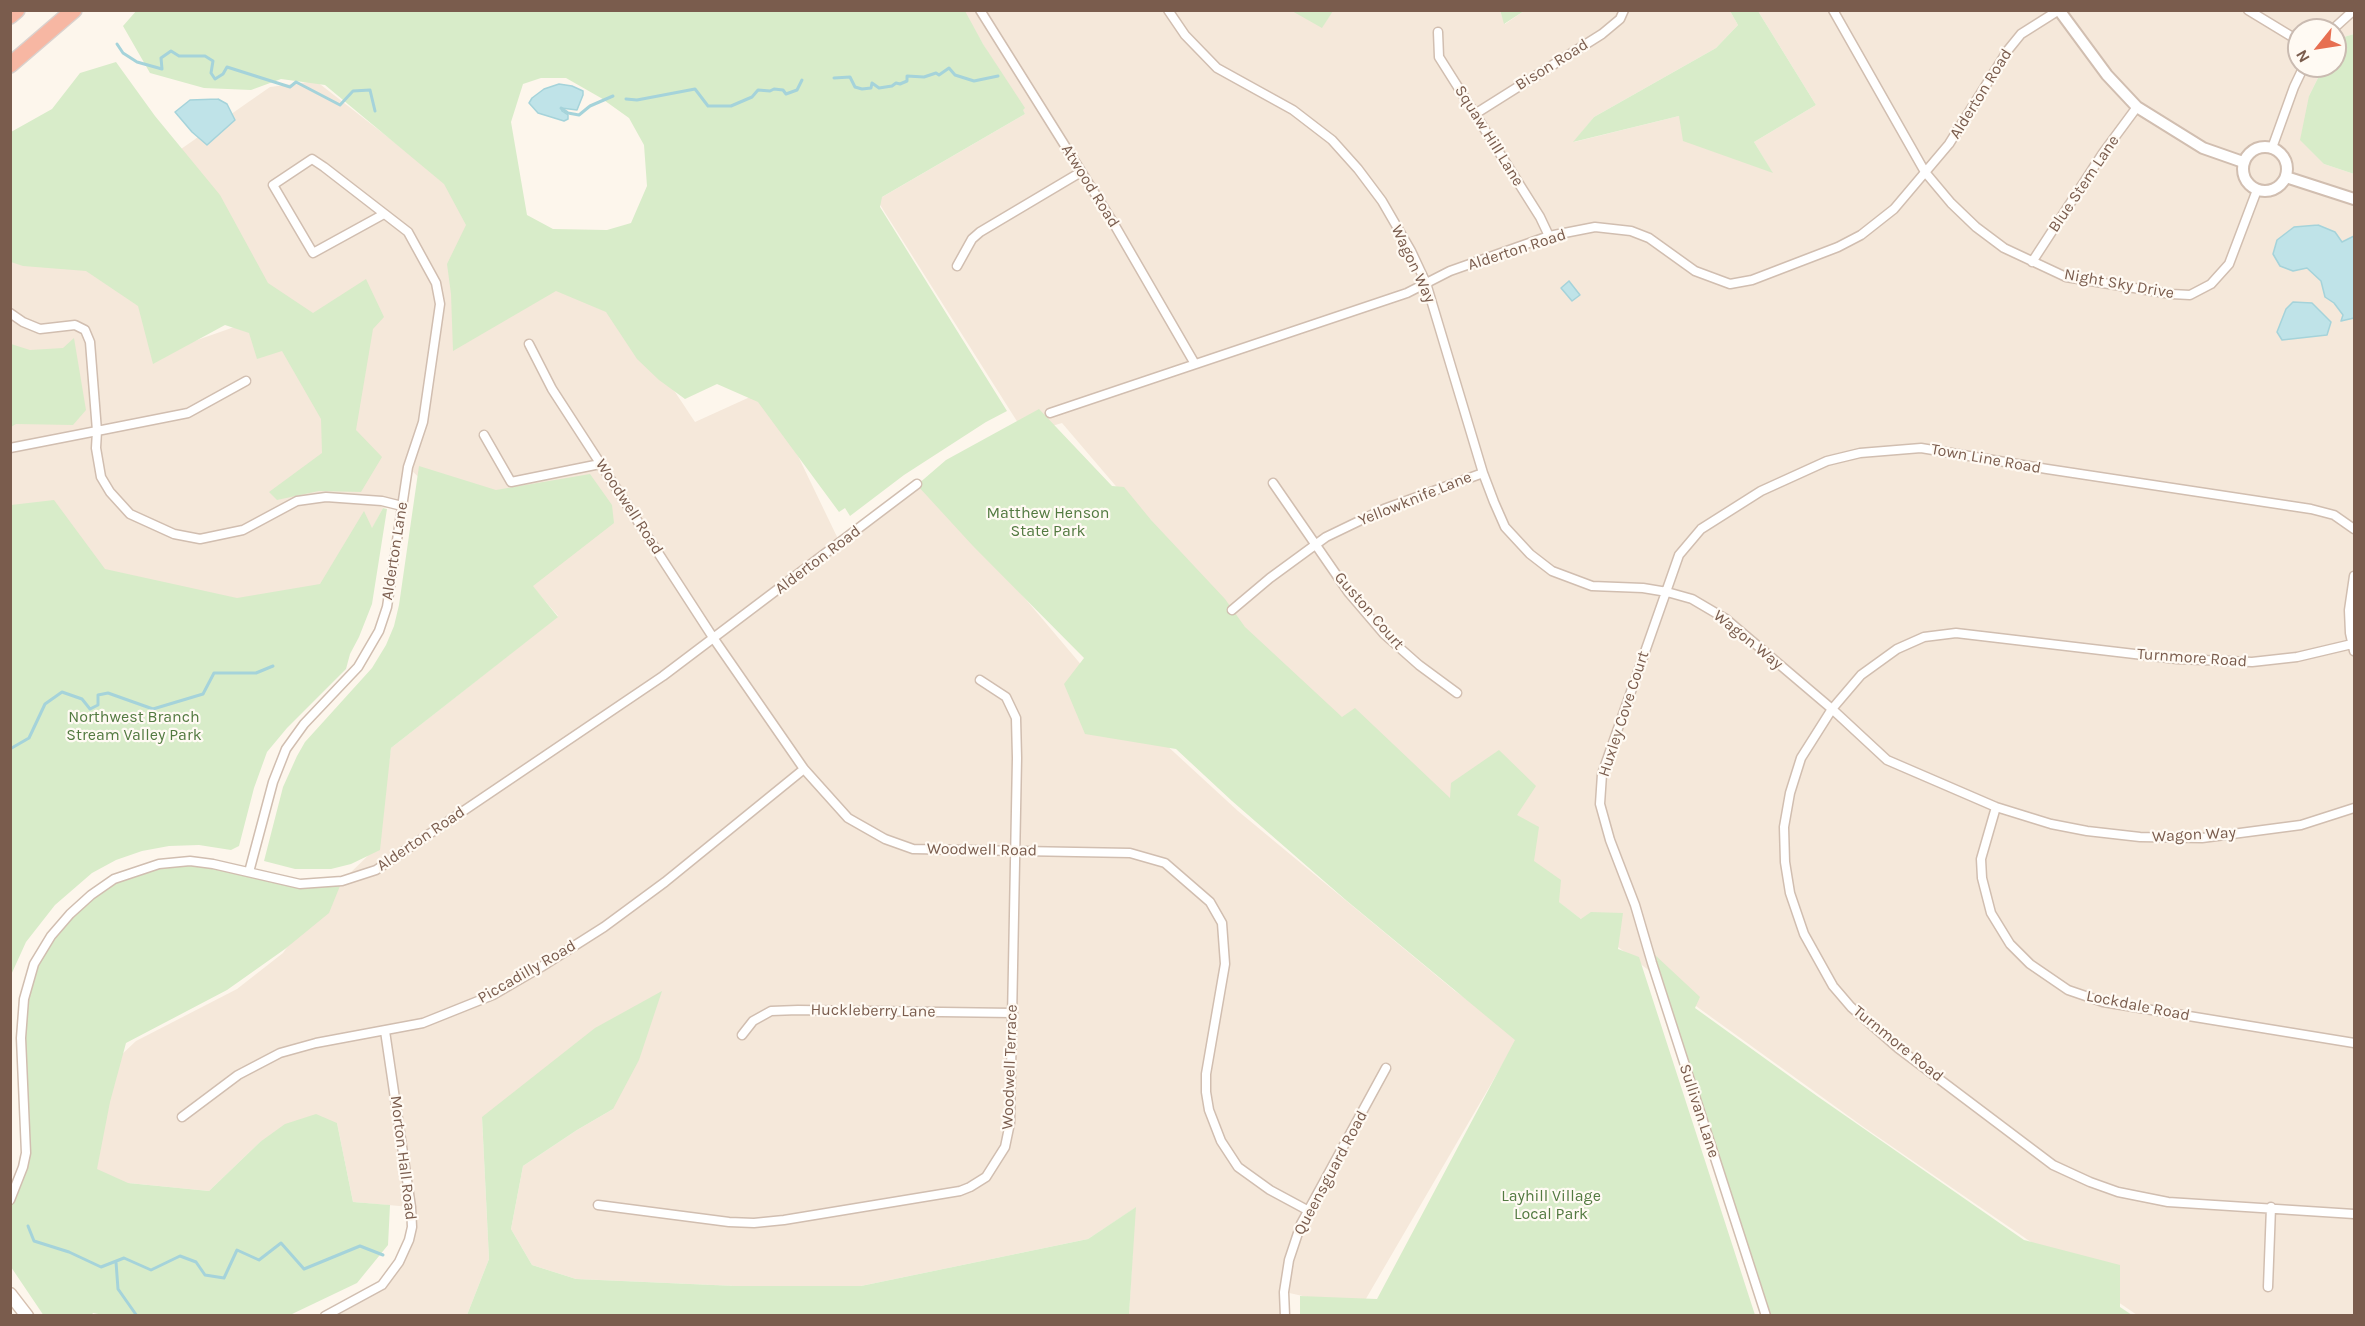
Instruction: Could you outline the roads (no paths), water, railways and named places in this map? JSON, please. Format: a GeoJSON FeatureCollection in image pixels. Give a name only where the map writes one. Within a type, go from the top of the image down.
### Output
{"type":"FeatureCollection","features":[{"type":"Feature","properties":{"kind":"highway"},"geometry":{"type":"LineString","coordinates":[[10,16],[17,10]]}},
{"type":"Feature","properties":{"kind":"highway"},"geometry":{"type":"LineString","coordinates":[[10,65],[74,10]]}},
{"type":"Feature","properties":{"kind":"main road"},"geometry":{"type":"LineString","coordinates":[[10,1294],[27,1316]]}},
{"type":"Feature","properties":{"kind":"street","name":"Atwood Road"},"geometry":{"type":"LineString","coordinates":[[980,10],[1081,172],[1195,364]]}},
{"type":"Feature","properties":{"kind":"street","name":"Wagon Way"},"geometry":{"type":"LineString","coordinates":[[1168,10],[1185,35],[1217,68],[1293,110],[1332,140],[1382,201],[1411,251],[1426,283],[1483,473],[1506,527],[1530,554],[1552,571],[1592,586],[1643,588],[1692,599],[1726,619],[1832,709],[1887,760],[1996,807],[2051,824],[2140,837],[2202,838],[2301,825],[2355,808]]}},
{"type":"Feature","properties":{"kind":"street","name":"Bison Road"},"geometry":{"type":"LineString","coordinates":[[1475,114],[1602,34],[1620,19],[1624,10]]}},
{"type":"Feature","properties":{"kind":"street","name":"Night Sky Drive"},"geometry":{"type":"LineString","coordinates":[[1833,10],[1925,172],[1951,203],[1976,227],[2004,248],[2066,277],[2190,295],[2211,284],[2229,264],[2257,190]]}},
{"type":"Feature","properties":{"kind":"street"},"geometry":{"type":"LineString","coordinates":[[2060,10],[2107,75],[2136,107],[2203,148],[2243,162]]}},
{"type":"Feature","properties":{"kind":"street","name":"Alderton Road"},"geometry":{"type":"LineString","coordinates":[[1050,413],[1407,293],[1450,272],[1549,236],[1595,227],[1631,231],[1649,238],[1695,271],[1730,284],[1752,280],[1838,247],[1861,235],[1894,209],[1949,144],[2008,50],[2021,34],[2060,10]]}},
{"type":"Feature","properties":{"kind":"street"},"geometry":{"type":"LineString","coordinates":[[2248,10],[2287,34]]}},
{"type":"Feature","properties":{"kind":"street","name":"Squaw Hill Lane"},"geometry":{"type":"LineString","coordinates":[[1438,32],[1439,57],[1540,217],[1549,236]]}},
{"type":"Feature","properties":{"kind":"street"},"geometry":{"type":"LineString","coordinates":[[2272,148],[2298,78]]}},
{"type":"Feature","properties":{"kind":"street","name":"Blue Stem Lane"},"geometry":{"type":"LineString","coordinates":[[2032,261],[2136,107]]}},
{"type":"Feature","properties":{"kind":"street"},"geometry":{"type":"LineString","coordinates":[[2272,148],[2285,159],[2286,177],[2274,190],[2265,192],[2257,190],[2247,184],[2242,174],[2243,162],[2247,154],[2254,149],[2272,148]]}},
{"type":"Feature","properties":{"kind":"street","name":"Alderton Lane"},"geometry":{"type":"LineString","coordinates":[[249,872],[273,782],[286,749],[304,724],[358,668],[379,631],[387,606],[408,467],[423,422],[440,304],[436,283],[408,232],[312,159],[273,185],[313,253],[384,214]]}},
{"type":"Feature","properties":{"kind":"street"},"geometry":{"type":"LineString","coordinates":[[957,266],[972,238],[1081,172]]}},
{"type":"Feature","properties":{"kind":"street"},"geometry":{"type":"LineString","coordinates":[[2286,177],[2355,200]]}},
{"type":"Feature","properties":{"kind":"street"},"geometry":{"type":"LineString","coordinates":[[10,313],[23,322],[40,329],[75,325],[85,330],[90,342],[97,431],[96,448],[102,477],[110,492],[130,514],[174,534],[200,539],[243,530],[297,501],[326,497],[382,501],[402,506]]}},
{"type":"Feature","properties":{"kind":"street","name":"Woodwell Road"},"geometry":{"type":"LineString","coordinates":[[529,344],[552,389],[714,639],[804,769],[848,818],[885,839],[913,849],[1130,853],[1152,858],[1171,868],[1210,903],[1222,923],[1225,964],[1206,1074],[1209,1110],[1221,1141],[1238,1167],[1270,1190],[1309,1211]]}},
{"type":"Feature","properties":{"kind":"street"},"geometry":{"type":"LineString","coordinates":[[10,448],[188,413],[246,381]]}},
{"type":"Feature","properties":{"kind":"street"},"geometry":{"type":"LineString","coordinates":[[484,435],[511,482],[600,464]]}},
{"type":"Feature","properties":{"kind":"street","name":"Town Line Road"},"geometry":{"type":"LineString","coordinates":[[1667,592],[1679,555],[1701,529],[1761,491],[1827,460],[1882,450],[1921,448],[2311,509],[2334,515],[2355,529]]}},
{"type":"Feature","properties":{"kind":"street","name":"Yellowknife Lane"},"geometry":{"type":"LineString","coordinates":[[1232,610],[1270,578],[1316,545],[1384,508],[1483,473]]}},
{"type":"Feature","properties":{"kind":"street","name":"Guston Court"},"geometry":{"type":"LineString","coordinates":[[1274,483],[1349,593],[1384,634],[1419,665],[1457,693]]}},
{"type":"Feature","properties":{"kind":"street","name":"Alderton Road"},"geometry":{"type":"LineString","coordinates":[[10,1200],[24,1167],[26,1153],[21,1038],[24,999],[34,964],[51,936],[91,895],[114,879],[140,868],[190,861],[273,879],[310,884],[342,881],[376,870],[663,676],[917,484]]}},
{"type":"Feature","properties":{"kind":"street"},"geometry":{"type":"LineString","coordinates":[[2354,647],[2350,633],[2349,610],[2355,576]]}},
{"type":"Feature","properties":{"kind":"street","name":"Huxley Cove Court"},"geometry":{"type":"LineString","coordinates":[[1635,905],[1610,840],[1600,804],[1602,774],[1667,592]]}},
{"type":"Feature","properties":{"kind":"street","name":"Turnmore Road"},"geometry":{"type":"LineString","coordinates":[[2354,647],[2252,662],[2177,659],[1956,633],[1924,637],[1897,649],[1861,675],[1832,709],[1801,758],[1790,793],[1784,827],[1785,862],[1790,893],[1804,934],[1821,968],[1851,1007],[1898,1048],[2053,1165],[2118,1192],[2168,1202],[2355,1214]]}},
{"type":"Feature","properties":{"kind":"street","name":"Woodwell Terrace"},"geometry":{"type":"LineString","coordinates":[[598,1205],[729,1222],[754,1223],[784,1220],[970,1187],[986,1177],[1005,1147],[1010,1123],[1016,718],[1006,696],[980,680]]}},
{"type":"Feature","properties":{"kind":"street","name":"Piccadilly Road"},"geometry":{"type":"LineString","coordinates":[[182,1117],[238,1075],[280,1053],[316,1043],[423,1023],[493,995],[604,927],[664,882],[804,769]]}},
{"type":"Feature","properties":{"kind":"street","name":"Lockdale Road"},"geometry":{"type":"LineString","coordinates":[[1996,807],[1981,859],[1982,879],[1991,913],[2010,944],[2023,957],[2068,990],[2103,1002],[2355,1043]]}},
{"type":"Feature","properties":{"kind":"street","name":"Sullivan Lane"},"geometry":{"type":"LineString","coordinates":[[1635,905],[1766,1316]]}},
{"type":"Feature","properties":{"kind":"street","name":"Huckleberry Lane"},"geometry":{"type":"LineString","coordinates":[[742,1035],[753,1021],[771,1011],[1013,1012]]}},
{"type":"Feature","properties":{"kind":"street","name":"Morton Hall Road"},"geometry":{"type":"LineString","coordinates":[[325,1316],[382,1285],[399,1262],[412,1227],[385,1031]]}},
{"type":"Feature","properties":{"kind":"street","name":"Queensguard Road"},"geometry":{"type":"LineString","coordinates":[[1285,1316],[1284,1292],[1289,1260],[1301,1224],[1386,1068]]}},
{"type":"Feature","properties":{"kind":"street"},"geometry":{"type":"LineString","coordinates":[[2268,1287],[2271,1207]]}},
{"type":"Feature","properties":{"kind":"water"},"geometry":{"type":"Polygon","coordinates":[[[559,84],[583,91],[577,110],[561,108],[568,115],[568,119],[564,121],[538,113],[529,103],[544,89],[559,84]]]}},
{"type":"Feature","properties":{"kind":"water"},"geometry":{"type":"Polygon","coordinates":[[[218,99],[227,104],[235,120],[207,145],[175,112],[190,100],[218,99]]]}},
{"type":"Feature","properties":{"kind":"water"},"geometry":{"type":"Polygon","coordinates":[[[2318,225],[2335,232],[2342,242],[2354,236],[2354,318],[2341,321],[2343,315],[2334,303],[2325,297],[2321,281],[2307,268],[2293,271],[2280,266],[2273,254],[2277,240],[2294,227],[2318,225]]]}},
{"type":"Feature","properties":{"kind":"water"},"geometry":{"type":"Polygon","coordinates":[[[1569,281],[1580,295],[1572,301],[1561,288],[1569,281]]]}},
{"type":"Feature","properties":{"kind":"water"},"geometry":{"type":"Polygon","coordinates":[[[2293,302],[2312,303],[2331,322],[2327,335],[2282,340],[2277,332],[2286,309],[2293,302]]]}},
{"type":"Feature","properties":{"kind":"waterway"},"geometry":{"type":"LineString","coordinates":[[117,44],[123,53],[137,62],[162,69],[161,58],[171,51],[179,56],[205,56],[213,61],[211,73],[215,79],[223,74],[227,67],[290,87],[296,82],[340,105],[353,91],[370,90],[375,111]]}},
{"type":"Feature","properties":{"kind":"waterway"},"geometry":{"type":"LineString","coordinates":[[834,78],[850,77],[855,87],[862,89],[871,88],[872,83],[879,88],[900,84],[907,81],[907,76],[924,77],[936,73],[939,75],[949,68],[955,75],[974,81],[998,76]]}},
{"type":"Feature","properties":{"kind":"waterway"},"geometry":{"type":"LineString","coordinates":[[626,99],[637,100],[695,89],[708,106],[731,106],[752,97],[758,90],[783,90],[786,94],[797,90],[802,80]]}},
{"type":"Feature","properties":{"kind":"waterway"},"geometry":{"type":"LineString","coordinates":[[561,108],[568,113],[579,115],[590,106],[613,96]]}},
{"type":"Feature","properties":{"kind":"waterway"},"geometry":{"type":"LineString","coordinates":[[10,749],[29,738],[45,704],[62,692],[82,699],[90,709],[98,705],[98,695],[108,693],[153,709],[203,694],[214,673],[256,673],[273,666]]}},
{"type":"Feature","properties":{"kind":"waterway"},"geometry":{"type":"LineString","coordinates":[[28,1226],[34,1241],[69,1252],[101,1267],[124,1258],[151,1270],[180,1256],[196,1262],[205,1275],[224,1278],[237,1250],[259,1260],[281,1243],[304,1269],[360,1246],[383,1255]]}},
{"type":"Feature","properties":{"kind":"waterway"},"geometry":{"type":"LineString","coordinates":[[116,1262],[118,1289],[137,1316]]}},
{"type":"Feature","properties":{"kind":"park label","name":"Matthew Henson State Park"},"geometry":{"type":"Point","coordinates":[1048,522]}},
{"type":"Feature","properties":{"kind":"park label","name":"Northwest Branch Stream Valley Park"},"geometry":{"type":"Point","coordinates":[134,726]}},
{"type":"Feature","properties":{"kind":"park label","name":"Layhill Village Local Park"},"geometry":{"type":"Point","coordinates":[1551,1205]}}]}
